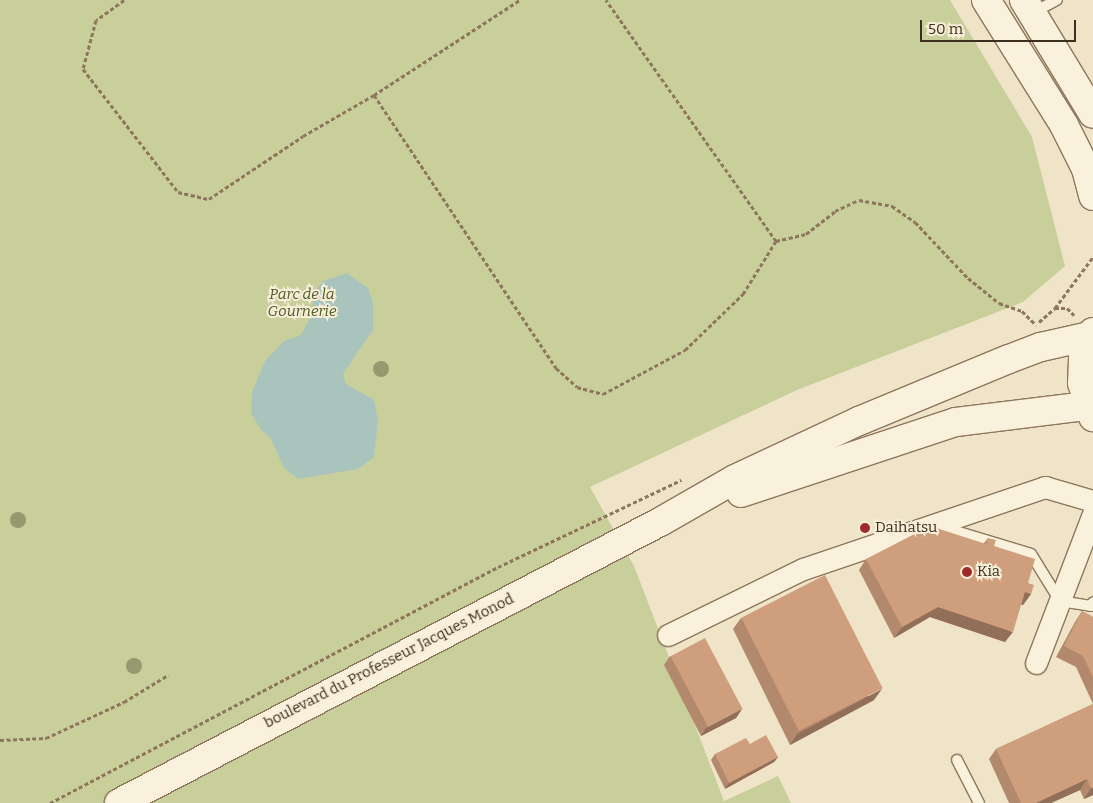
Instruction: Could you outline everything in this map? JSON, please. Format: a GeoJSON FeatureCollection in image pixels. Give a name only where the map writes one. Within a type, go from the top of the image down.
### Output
{"type":"FeatureCollection","features":[{"type":"Feature","properties":{"kind":"main road"},"geometry":{"type":"LineString","coordinates":[[986,0],[1064,125],[1086,169],[1093,196]]}},
{"type":"Feature","properties":{"kind":"main road"},"geometry":{"type":"LineString","coordinates":[[1028,6],[1093,114]]}},
{"type":"Feature","properties":{"kind":"main road"},"geometry":{"type":"LineString","coordinates":[[660,522],[849,455],[956,422],[1090,411],[1082,383],[1083,358],[1092,334]]}},
{"type":"Feature","properties":{"kind":"main road"},"geometry":{"type":"LineString","coordinates":[[660,522],[735,479],[859,421],[1041,347],[1092,334]]}},
{"type":"Feature","properties":{"kind":"main road","name":"boulevard du Professeur Jacques Monod"},"geometry":{"type":"LineString","coordinates":[[119,803],[660,522]]}},
{"type":"Feature","properties":{"kind":"street"},"geometry":{"type":"LineString","coordinates":[[668,635],[803,569],[1044,487],[1093,501]]}},
{"type":"Feature","properties":{"kind":"street"},"geometry":{"type":"LineString","coordinates":[[1036,663],[1091,527]]}},
{"type":"Feature","properties":{"kind":"lane"},"geometry":{"type":"LineString","coordinates":[[1028,6],[1057,0]]}},
{"type":"Feature","properties":{"kind":"lane"},"geometry":{"type":"LineString","coordinates":[[933,524],[1030,554],[1060,601],[1091,606],[1093,602]]}},
{"type":"Feature","properties":{"kind":"lane"},"geometry":{"type":"LineString","coordinates":[[957,760],[979,803]]}},
{"type":"Feature","properties":{"kind":"path"},"geometry":{"type":"LineString","coordinates":[[124,0],[96,20],[83,69],[178,192],[209,199],[302,136],[374,96],[520,0]]}},
{"type":"Feature","properties":{"kind":"path"},"geometry":{"type":"LineString","coordinates":[[606,0],[776,241]]}},
{"type":"Feature","properties":{"kind":"path"},"geometry":{"type":"LineString","coordinates":[[374,96],[556,368],[577,387],[603,394],[685,350],[743,294],[776,241],[806,234],[835,211],[859,200],[892,206],[915,222],[968,278],[999,303],[1022,311],[1036,325]]}},
{"type":"Feature","properties":{"kind":"path"},"geometry":{"type":"LineString","coordinates":[[1055,308],[1093,257]]}},
{"type":"Feature","properties":{"kind":"path"},"geometry":{"type":"LineString","coordinates":[[0,740],[46,738],[124,702],[168,675]]}},
{"type":"Feature","properties":{"kind":"green space","name":"Parc de la Gournerie"},"geometry":{"type":"Polygon","coordinates":[[[0,0],[950,0],[1032,137],[1065,266],[1023,302],[797,390],[590,487],[634,566],[724,801],[778,776],[791,803],[0,803],[0,0]]]}},
{"type":"Feature","properties":{"kind":"water"},"geometry":{"type":"Polygon","coordinates":[[[347,273],[368,288],[373,302],[373,330],[343,374],[346,384],[374,400],[378,421],[374,457],[358,469],[298,479],[284,468],[271,439],[261,430],[251,413],[252,392],[265,361],[284,341],[301,335],[312,315],[314,292],[323,281],[347,273]]]}},
{"type":"Feature","properties":{"kind":"building"},"geometry":{"type":"Polygon","coordinates":[[[930,526],[986,544],[988,538],[996,540],[994,546],[1035,559],[1028,583],[1034,585],[1031,594],[1025,592],[1013,632],[938,607],[902,627],[866,559],[930,526]]]}},
{"type":"Feature","properties":{"kind":"building"},"geometry":{"type":"Polygon","coordinates":[[[825,575],[883,688],[799,731],[741,618],[825,575]]]}},
{"type":"Feature","properties":{"kind":"building"},"geometry":{"type":"Polygon","coordinates":[[[1082,611],[1093,617],[1093,677],[1083,656],[1064,646],[1082,611]]]}},
{"type":"Feature","properties":{"kind":"building"},"geometry":{"type":"Polygon","coordinates":[[[705,638],[743,709],[708,727],[671,656],[705,638]]]}},
{"type":"Feature","properties":{"kind":"building"},"geometry":{"type":"Polygon","coordinates":[[[1093,704],[1093,788],[1091,788],[1087,779],[1036,803],[1021,803],[996,749],[1093,704]]]}},
{"type":"Feature","properties":{"kind":"building"},"geometry":{"type":"Polygon","coordinates":[[[766,735],[778,757],[729,783],[715,754],[746,738],[750,744],[766,735]]]}},
{"type":"Feature","properties":{"kind":"place","name":"Daihatsu"},"geometry":{"type":"Point","coordinates":[865,528]}},
{"type":"Feature","properties":{"kind":"place","name":"Kia"},"geometry":{"type":"Point","coordinates":[967,572]}}]}
